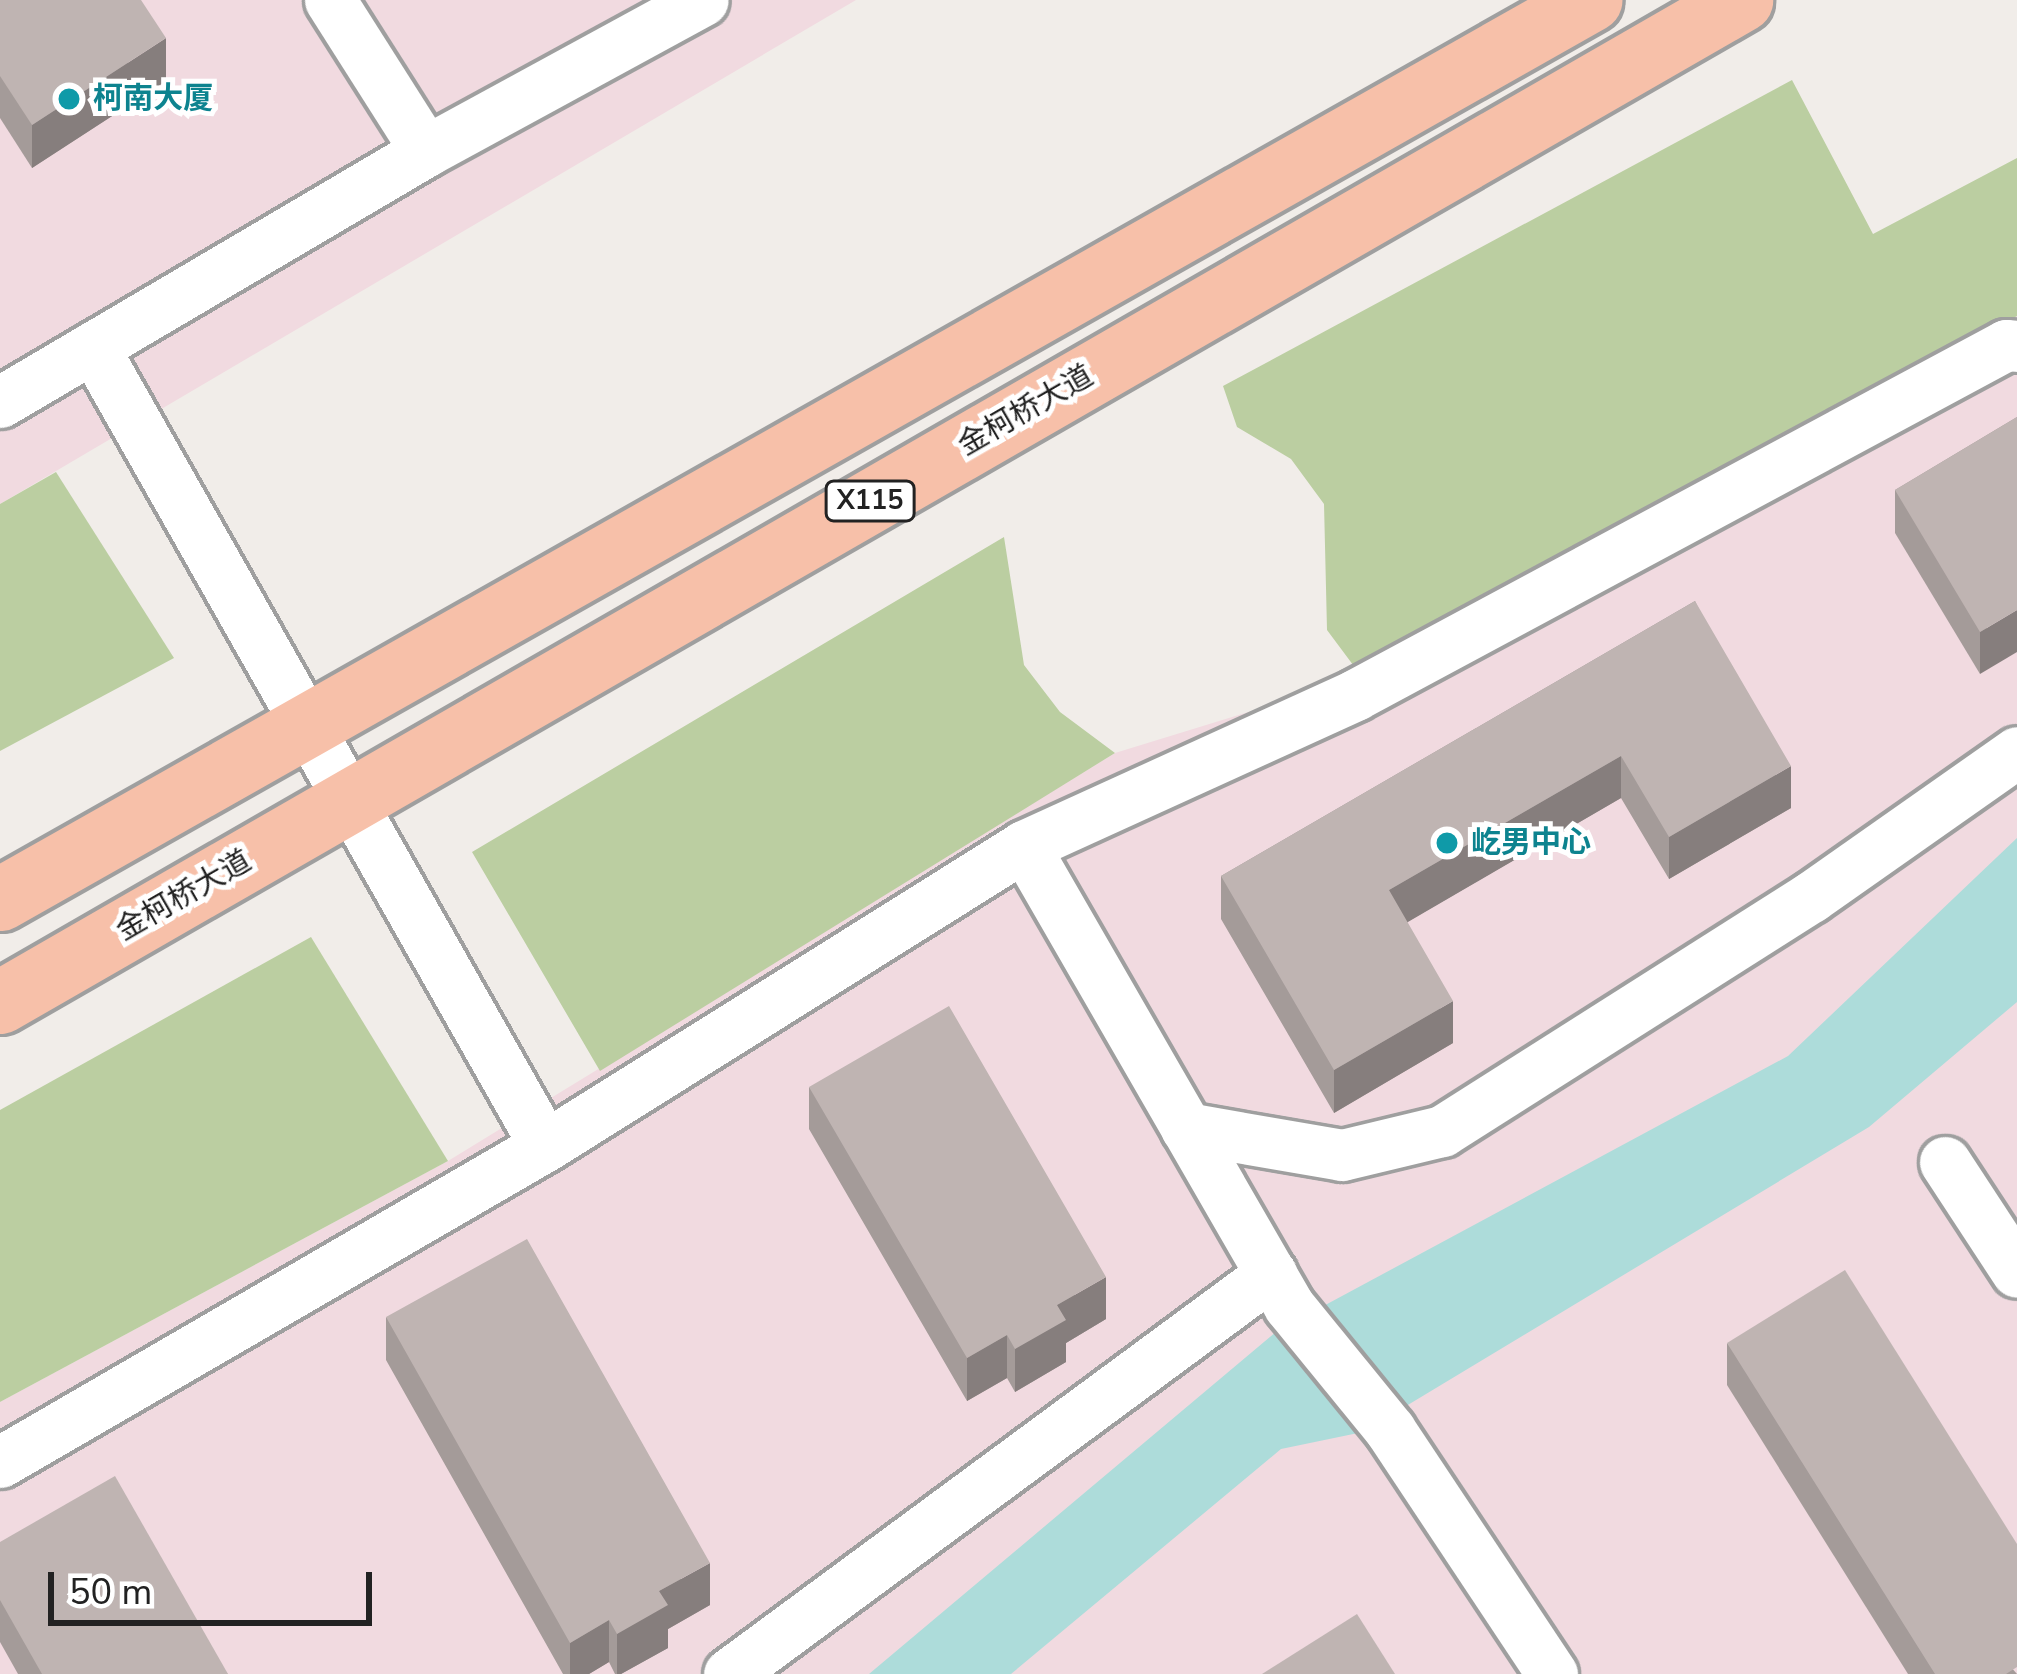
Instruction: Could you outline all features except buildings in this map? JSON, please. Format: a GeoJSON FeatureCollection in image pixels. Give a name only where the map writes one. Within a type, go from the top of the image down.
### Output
{"type":"FeatureCollection","features":[{"type":"Feature","properties":{"kind":"main road","name":"X115"},"geometry":{"type":"LineString","coordinates":[[0,898],[1590,0]]}},
{"type":"Feature","properties":{"kind":"main road","name":"金柯桥大道"},"geometry":{"type":"LineString","coordinates":[[0,1002],[1741,0]]}},
{"type":"Feature","properties":{"kind":"lane"},"geometry":{"type":"LineString","coordinates":[[330,0],[425,151]]}},
{"type":"Feature","properties":{"kind":"lane"},"geometry":{"type":"LineString","coordinates":[[0,402],[425,151],[703,0]]}},
{"type":"Feature","properties":{"kind":"lane"},"geometry":{"type":"LineString","coordinates":[[0,1462],[545,1145],[1024,846],[1355,695],[2006,345],[2017,346]]}},
{"type":"Feature","properties":{"kind":"lane"},"geometry":{"type":"LineString","coordinates":[[93,347],[545,1145]]}},
{"type":"Feature","properties":{"kind":"lane"},"geometry":{"type":"LineString","coordinates":[[1186,1128],[1342,1156],[1442,1131],[1811,897],[2017,752]]}},
{"type":"Feature","properties":{"kind":"lane"},"geometry":{"type":"LineString","coordinates":[[1024,846],[1280,1290],[1390,1430],[1552,1674]]}},
{"type":"Feature","properties":{"kind":"lane"},"geometry":{"type":"LineString","coordinates":[[1945,1162],[2017,1272]]}},
{"type":"Feature","properties":{"kind":"lane"},"geometry":{"type":"LineString","coordinates":[[729,1674],[786,1658],[1280,1290]]}},
{"type":"Feature","properties":{"kind":"shaded area"},"geometry":{"type":"Polygon","coordinates":[[[0,0],[856,0],[0,504],[0,0]]]}},
{"type":"Feature","properties":{"kind":"shaded area"},"geometry":{"type":"Polygon","coordinates":[[[2017,316],[2017,1674],[0,1674],[0,1402],[448,1161],[1115,753],[1362,677],[2017,316]]]}},
{"type":"Feature","properties":{"kind":"green space"},"geometry":{"type":"Polygon","coordinates":[[[1792,80],[1873,234],[2017,158],[2017,316],[1362,677],[1327,630],[1324,504],[1291,459],[1237,427],[1223,386],[1792,80]]]}},
{"type":"Feature","properties":{"kind":"green space"},"geometry":{"type":"Polygon","coordinates":[[[56,472],[174,658],[0,751],[0,504],[56,472]]]}},
{"type":"Feature","properties":{"kind":"green space"},"geometry":{"type":"Polygon","coordinates":[[[1004,537],[1024,665],[1060,712],[1115,753],[600,1071],[472,852],[1004,537]]]}},
{"type":"Feature","properties":{"kind":"green space"},"geometry":{"type":"Polygon","coordinates":[[[311,937],[448,1161],[0,1402],[0,1110],[311,937]]]}},
{"type":"Feature","properties":{"kind":"water"},"geometry":{"type":"Polygon","coordinates":[[[2017,838],[2017,1002],[1869,1127],[1363,1432],[1281,1449],[1011,1674],[869,1674],[1277,1331],[1788,1056],[2017,838]]]}},
{"type":"Feature","properties":{"kind":"place","name":"柯南大厦"},"geometry":{"type":"Point","coordinates":[69,99]}},
{"type":"Feature","properties":{"kind":"place","name":"屹男中心"},"geometry":{"type":"Point","coordinates":[1447,843]}}]}
